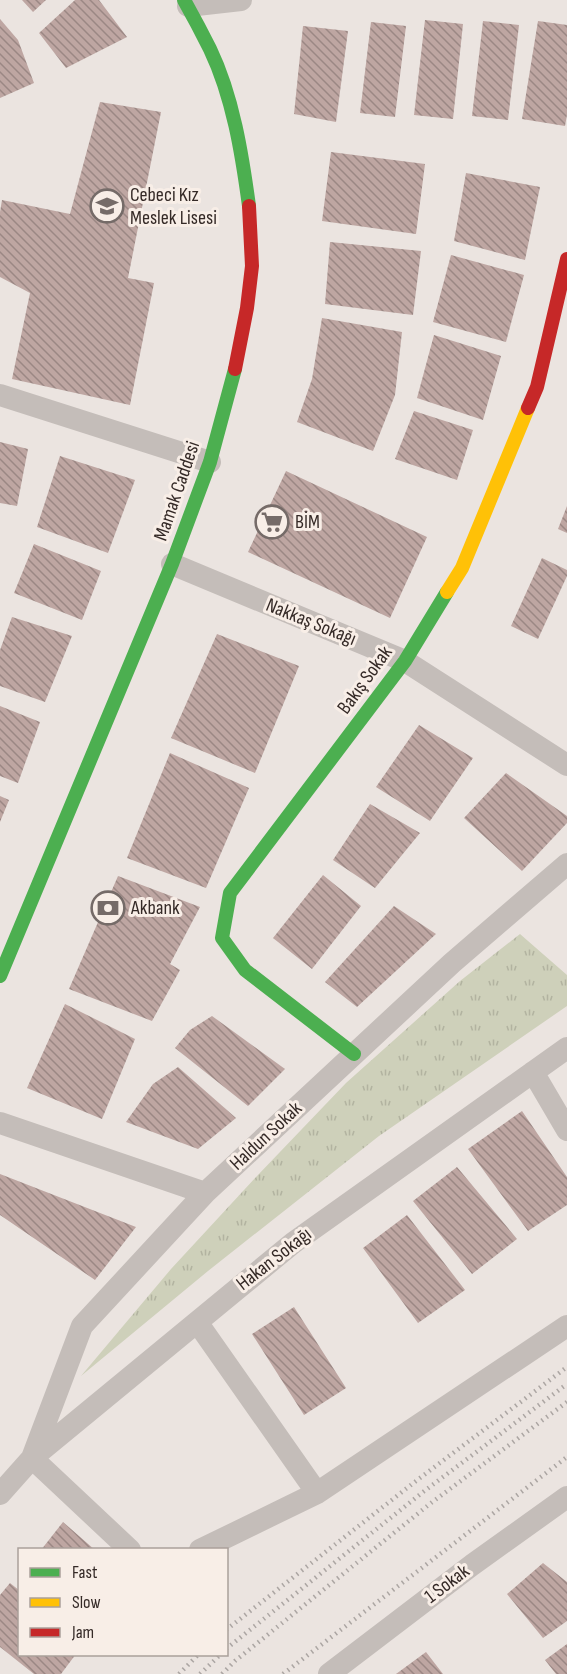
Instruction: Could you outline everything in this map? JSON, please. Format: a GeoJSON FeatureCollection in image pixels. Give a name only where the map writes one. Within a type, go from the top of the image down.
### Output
{"type":"FeatureCollection","features":[{"type":"Feature","properties":{"kind":"main road","name":"Mamak Caddesi"},"geometry":{"type":"LineString","coordinates":[[0,976],[172,564],[210,462],[238,357],[252,266],[250,218],[242,153],[229,101],[211,51],[186,3]]}},
{"type":"Feature","properties":{"kind":"main road","name":"Bakış Sokak"},"geometry":{"type":"LineString","coordinates":[[354,1054],[245,970],[222,938],[230,893],[405,661],[462,568],[537,387],[567,259]]}},
{"type":"Feature","properties":{"kind":"street"},"geometry":{"type":"LineString","coordinates":[[186,3],[241,0]]}},
{"type":"Feature","properties":{"kind":"street"},"geometry":{"type":"LineString","coordinates":[[0,395],[210,462]]}},
{"type":"Feature","properties":{"kind":"street","name":"Nakkaş Sokağı"},"geometry":{"type":"LineString","coordinates":[[172,564],[405,661],[567,765]]}},
{"type":"Feature","properties":{"kind":"street","name":"Haldun Sokak"},"geometry":{"type":"LineString","coordinates":[[32,1458],[82,1326],[205,1192],[452,963],[567,864]]}},
{"type":"Feature","properties":{"kind":"street","name":"Hakan Sokağı"},"geometry":{"type":"LineString","coordinates":[[0,1494],[32,1458],[293,1242],[567,1048]]}},
{"type":"Feature","properties":{"kind":"street"},"geometry":{"type":"LineString","coordinates":[[533,1072],[567,1130]]}},
{"type":"Feature","properties":{"kind":"street"},"geometry":{"type":"LineString","coordinates":[[0,1123],[205,1192]]}},
{"type":"Feature","properties":{"kind":"street"},"geometry":{"type":"LineString","coordinates":[[196,1322],[317,1493]]}},
{"type":"Feature","properties":{"kind":"street"},"geometry":{"type":"LineString","coordinates":[[204,1548],[317,1493],[567,1326]]}},
{"type":"Feature","properties":{"kind":"street"},"geometry":{"type":"LineString","coordinates":[[32,1458],[128,1548]]}},
{"type":"Feature","properties":{"kind":"street","name":"1 Sokak"},"geometry":{"type":"LineString","coordinates":[[329,1674],[472,1565],[567,1497]]}},
{"type":"Feature","properties":{"kind":"green space"},"geometry":{"type":"Polygon","coordinates":[[[520,934],[567,975],[567,1006],[379,1136],[208,1271],[81,1376],[171,1269],[346,1083],[460,981],[520,934]]]}},
{"type":"Feature","properties":{"kind":"building"},"geometry":{"type":"Polygon","coordinates":[[[22,0],[46,0],[33,12],[22,0]]]}},
{"type":"Feature","properties":{"kind":"building"},"geometry":{"type":"Polygon","coordinates":[[[75,0],[99,0],[127,37],[66,68],[39,33],[75,0]]]}},
{"type":"Feature","properties":{"kind":"building"},"geometry":{"type":"Polygon","coordinates":[[[0,19],[18,40],[34,83],[0,98],[0,19]]]}},
{"type":"Feature","properties":{"kind":"building"},"geometry":{"type":"Polygon","coordinates":[[[425,20],[463,24],[453,119],[414,115],[425,20]]]}},
{"type":"Feature","properties":{"kind":"building"},"geometry":{"type":"Polygon","coordinates":[[[483,21],[519,25],[508,120],[472,116],[483,21]]]}},
{"type":"Feature","properties":{"kind":"building"},"geometry":{"type":"Polygon","coordinates":[[[538,21],[567,25],[565,126],[522,119],[538,21]]]}},
{"type":"Feature","properties":{"kind":"building"},"geometry":{"type":"Polygon","coordinates":[[[371,22],[406,26],[395,117],[360,113],[371,22]]]}},
{"type":"Feature","properties":{"kind":"building"},"geometry":{"type":"Polygon","coordinates":[[[303,26],[348,31],[336,122],[294,114],[303,26]]]}},
{"type":"Feature","properties":{"kind":"building"},"geometry":{"type":"Polygon","coordinates":[[[100,102],[161,112],[128,278],[154,283],[130,405],[12,379],[30,293],[0,277],[2,200],[70,214],[100,102]]]}},
{"type":"Feature","properties":{"kind":"building"},"geometry":{"type":"Polygon","coordinates":[[[331,152],[425,164],[416,234],[322,221],[331,152]]]}},
{"type":"Feature","properties":{"kind":"building"},"geometry":{"type":"Polygon","coordinates":[[[466,173],[540,187],[525,260],[454,241],[466,173]]]}},
{"type":"Feature","properties":{"kind":"building"},"geometry":{"type":"Polygon","coordinates":[[[330,242],[421,251],[413,315],[325,304],[330,242]]]}},
{"type":"Feature","properties":{"kind":"building"},"geometry":{"type":"Polygon","coordinates":[[[451,255],[524,275],[506,342],[433,322],[451,255]]]}},
{"type":"Feature","properties":{"kind":"building"},"geometry":{"type":"Polygon","coordinates":[[[322,318],[402,332],[395,395],[373,451],[297,422],[312,379],[322,318]]]}},
{"type":"Feature","properties":{"kind":"building"},"geometry":{"type":"Polygon","coordinates":[[[434,335],[501,356],[483,420],[417,398],[434,335]]]}},
{"type":"Feature","properties":{"kind":"building"},"geometry":{"type":"Polygon","coordinates":[[[414,411],[473,430],[457,480],[395,459],[414,411]]]}},
{"type":"Feature","properties":{"kind":"building"},"geometry":{"type":"Polygon","coordinates":[[[0,442],[28,449],[17,506],[0,503],[0,442]]]}},
{"type":"Feature","properties":{"kind":"building"},"geometry":{"type":"Polygon","coordinates":[[[60,456],[135,480],[108,553],[37,527],[60,456]]]}},
{"type":"Feature","properties":{"kind":"building"},"geometry":{"type":"Polygon","coordinates":[[[286,471],[427,537],[390,618],[248,552],[286,471]]]}},
{"type":"Feature","properties":{"kind":"building"},"geometry":{"type":"Polygon","coordinates":[[[567,506],[567,533],[558,529],[567,506]]]}},
{"type":"Feature","properties":{"kind":"building"},"geometry":{"type":"Polygon","coordinates":[[[34,544],[101,571],[82,620],[14,593],[34,544]]]}},
{"type":"Feature","properties":{"kind":"building"},"geometry":{"type":"Polygon","coordinates":[[[542,558],[567,570],[567,576],[538,639],[511,626],[542,558]]]}},
{"type":"Feature","properties":{"kind":"building"},"geometry":{"type":"Polygon","coordinates":[[[12,617],[72,636],[45,702],[0,686],[0,650],[12,617]]]}},
{"type":"Feature","properties":{"kind":"building"},"geometry":{"type":"Polygon","coordinates":[[[217,634],[299,666],[255,773],[171,738],[217,634]]]}},
{"type":"Feature","properties":{"kind":"building"},"geometry":{"type":"Polygon","coordinates":[[[0,706],[40,722],[18,783],[0,776],[0,706]]]}},
{"type":"Feature","properties":{"kind":"building"},"geometry":{"type":"Polygon","coordinates":[[[419,725],[473,758],[430,821],[376,787],[419,725]]]}},
{"type":"Feature","properties":{"kind":"building"},"geometry":{"type":"Polygon","coordinates":[[[170,753],[249,788],[206,888],[127,858],[170,753]]]}},
{"type":"Feature","properties":{"kind":"building"},"geometry":{"type":"Polygon","coordinates":[[[506,773],[567,816],[567,823],[522,871],[464,818],[506,773]]]}},
{"type":"Feature","properties":{"kind":"building"},"geometry":{"type":"Polygon","coordinates":[[[0,796],[9,800],[0,822],[0,796]]]}},
{"type":"Feature","properties":{"kind":"building"},"geometry":{"type":"Polygon","coordinates":[[[370,804],[420,833],[375,888],[333,860],[370,804]]]}},
{"type":"Feature","properties":{"kind":"building"},"geometry":{"type":"Polygon","coordinates":[[[323,875],[361,906],[312,969],[273,938],[323,875]]]}},
{"type":"Feature","properties":{"kind":"building"},"geometry":{"type":"Polygon","coordinates":[[[118,876],[200,907],[170,964],[180,970],[152,1021],[69,989],[118,876]]]}},
{"type":"Feature","properties":{"kind":"building"},"geometry":{"type":"Polygon","coordinates":[[[394,906],[436,934],[357,1007],[325,982],[394,906]]]}},
{"type":"Feature","properties":{"kind":"building"},"geometry":{"type":"Polygon","coordinates":[[[65,1004],[135,1039],[102,1119],[27,1088],[65,1004]]]}},
{"type":"Feature","properties":{"kind":"building"},"geometry":{"type":"Polygon","coordinates":[[[212,1016],[285,1069],[248,1106],[175,1048],[190,1030],[212,1016]]]}},
{"type":"Feature","properties":{"kind":"building"},"geometry":{"type":"Polygon","coordinates":[[[178,1067],[236,1118],[198,1149],[126,1122],[153,1084],[178,1067]]]}},
{"type":"Feature","properties":{"kind":"building"},"geometry":{"type":"Polygon","coordinates":[[[522,1111],[567,1177],[567,1205],[528,1231],[468,1149],[522,1111]]]}},
{"type":"Feature","properties":{"kind":"building"},"geometry":{"type":"Polygon","coordinates":[[[457,1167],[517,1239],[472,1274],[413,1201],[457,1167]]]}},
{"type":"Feature","properties":{"kind":"building"},"geometry":{"type":"Polygon","coordinates":[[[0,1174],[136,1227],[95,1280],[0,1215],[0,1174]]]}},
{"type":"Feature","properties":{"kind":"building"},"geometry":{"type":"Polygon","coordinates":[[[407,1215],[465,1290],[418,1323],[363,1248],[407,1215]]]}},
{"type":"Feature","properties":{"kind":"building"},"geometry":{"type":"Polygon","coordinates":[[[294,1307],[346,1388],[304,1415],[252,1334],[294,1307]]]}},
{"type":"Feature","properties":{"kind":"building"},"geometry":{"type":"Polygon","coordinates":[[[63,1522],[93,1548],[43,1548],[63,1522]]]}},
{"type":"Feature","properties":{"kind":"building"},"geometry":{"type":"Polygon","coordinates":[[[543,1563],[567,1582],[567,1621],[543,1638],[507,1594],[543,1563]]]}},
{"type":"Feature","properties":{"kind":"building"},"geometry":{"type":"Polygon","coordinates":[[[10,1583],[18,1589],[18,1656],[74,1656],[61,1674],[34,1674],[0,1647],[0,1595],[10,1583]]]}},
{"type":"Feature","properties":{"kind":"building"},"geometry":{"type":"Polygon","coordinates":[[[567,1644],[567,1674],[556,1674],[545,1660],[567,1644]]]}},
{"type":"Feature","properties":{"kind":"building"},"geometry":{"type":"Polygon","coordinates":[[[426,1652],[443,1674],[396,1674],[426,1652]]]}},
{"type":"Feature","properties":{"kind":"railway"},"geometry":{"type":"LineString","coordinates":[[228,1628],[416,1481],[567,1367]]}},
{"type":"Feature","properties":{"kind":"railway"},"geometry":{"type":"LineString","coordinates":[[228,1647],[423,1492],[567,1384]]}},
{"type":"Feature","properties":{"kind":"railway"},"geometry":{"type":"LineString","coordinates":[[222,1674],[235,1661],[431,1503],[567,1402]]}},
{"type":"Feature","properties":{"kind":"railway"},"geometry":{"type":"LineString","coordinates":[[283,1674],[567,1457]]}},
{"type":"Feature","properties":{"kind":"railway"},"geometry":{"type":"LineString","coordinates":[[179,1674],[197,1656]]}},
{"type":"Feature","properties":{"kind":"railway"},"geometry":{"type":"LineString","coordinates":[[200,1674],[219,1656]]}},
{"type":"Feature","properties":{"kind":"traffic: fast"},"geometry":{"type":"LineString","coordinates":[[184,0],[210,49],[225,86],[240,146],[249,206]]}},
{"type":"Feature","properties":{"kind":"traffic: fast"},"geometry":{"type":"LineString","coordinates":[[0,976],[172,564],[210,462],[235,369]]}},
{"type":"Feature","properties":{"kind":"traffic: fast"},"geometry":{"type":"LineString","coordinates":[[354,1054],[245,970],[222,938],[230,893],[405,661],[447,592]]}},
{"type":"Feature","properties":{"kind":"traffic: slow"},"geometry":{"type":"LineString","coordinates":[[447,592],[462,568],[528,408]]}},
{"type":"Feature","properties":{"kind":"traffic: jam"},"geometry":{"type":"LineString","coordinates":[[235,369],[247,308],[252,266],[249,206]]}},
{"type":"Feature","properties":{"kind":"traffic: jam"},"geometry":{"type":"LineString","coordinates":[[528,408],[537,387],[567,259]]}},
{"type":"Feature","properties":{"kind":"place","name":"Cebeci Kız Meslek Lisesi"},"geometry":{"type":"Point","coordinates":[107,206]}},
{"type":"Feature","properties":{"kind":"place","name":"BİM"},"geometry":{"type":"Point","coordinates":[272,522]}},
{"type":"Feature","properties":{"kind":"place","name":"Akbank"},"geometry":{"type":"Point","coordinates":[108,908]}}]}
